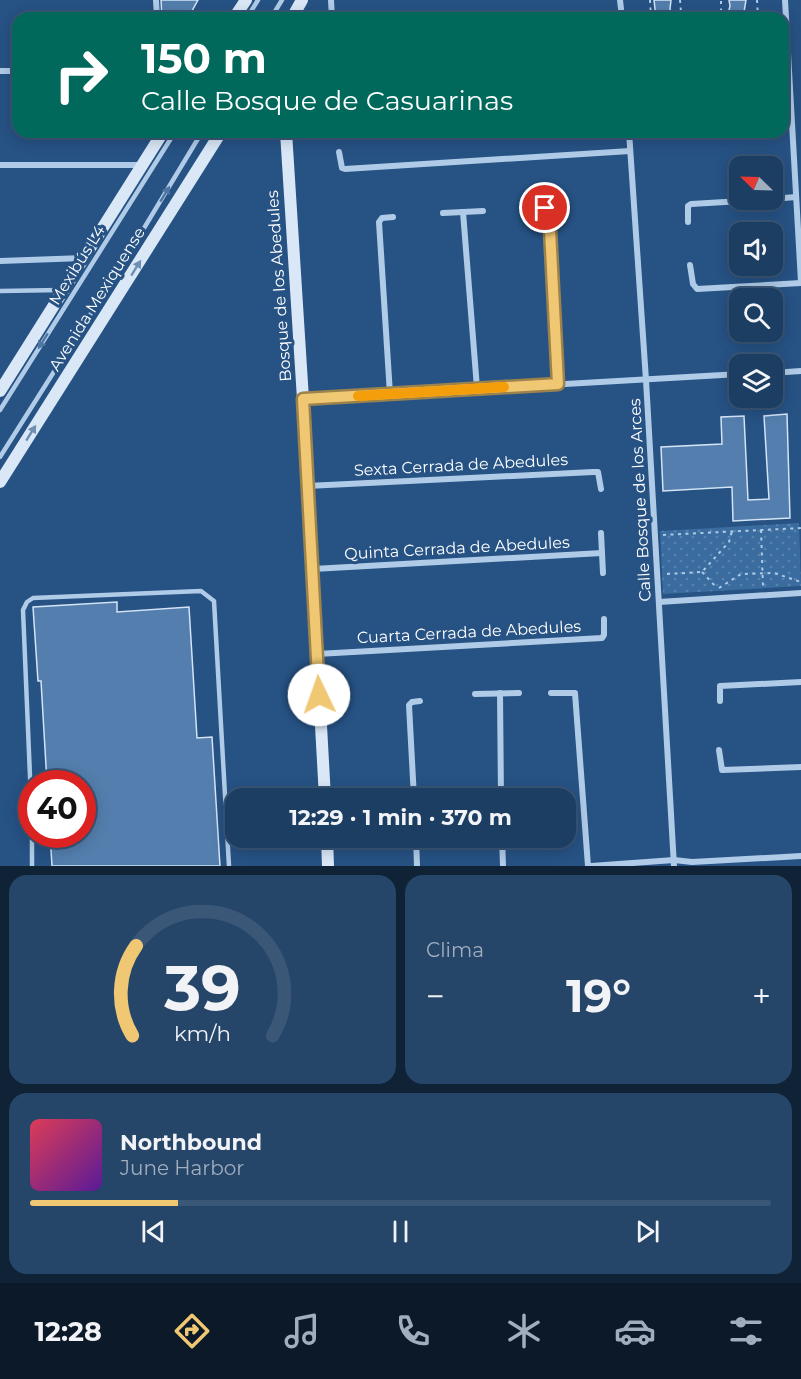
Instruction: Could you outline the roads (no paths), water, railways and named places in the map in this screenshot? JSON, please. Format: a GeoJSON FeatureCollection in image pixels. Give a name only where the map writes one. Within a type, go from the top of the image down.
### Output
{"type":"FeatureCollection","features":[{"type":"Feature","properties":{"kind":"main road","name":"Avenida Mexiquense"},"geometry":{"type":"LineString","coordinates":[[0,391],[159,138]]}},
{"type":"Feature","properties":{"kind":"main road","name":"Avenida Mexiquense"},"geometry":{"type":"LineString","coordinates":[[0,482],[217,138]]}},
{"type":"Feature","properties":{"kind":"main road","name":"Bosque de los Abedules"},"geometry":{"type":"LineString","coordinates":[[286,138],[324,788]]}},
{"type":"Feature","properties":{"kind":"main road"},"geometry":{"type":"LineString","coordinates":[[327,848],[328,866]]}},
{"type":"Feature","properties":{"kind":"street"},"geometry":{"type":"LineString","coordinates":[[690,265],[694,288],[697,289],[801,283],[796,198],[797,148],[789,57]]}},
{"type":"Feature","properties":{"kind":"street","name":"Calle Bosque de los Arces"},"geometry":{"type":"LineString","coordinates":[[629,138],[656,535],[674,863]]}},
{"type":"Feature","properties":{"kind":"street"},"geometry":{"type":"LineString","coordinates":[[339,152],[340,164],[345,169],[630,151]]}},
{"type":"Feature","properties":{"kind":"street"},"geometry":{"type":"LineString","coordinates":[[0,165],[143,165]]}},
{"type":"Feature","properties":{"kind":"street"},"geometry":{"type":"LineString","coordinates":[[783,199],[796,198]]}},
{"type":"Feature","properties":{"kind":"street"},"geometry":{"type":"LineString","coordinates":[[688,222],[688,207],[691,204],[729,202]]}},
{"type":"Feature","properties":{"kind":"street"},"geometry":{"type":"LineString","coordinates":[[527,209],[545,208],[549,211],[558,384]]}},
{"type":"Feature","properties":{"kind":"street"},"geometry":{"type":"LineString","coordinates":[[442,213],[483,211]]}},
{"type":"Feature","properties":{"kind":"street"},"geometry":{"type":"LineString","coordinates":[[463,212],[477,388]]}},
{"type":"Feature","properties":{"kind":"street"},"geometry":{"type":"LineString","coordinates":[[390,394],[379,222],[382,218],[393,217]]}},
{"type":"Feature","properties":{"kind":"street"},"geometry":{"type":"LineString","coordinates":[[0,261],[85,258]]}},
{"type":"Feature","properties":{"kind":"street"},"geometry":{"type":"LineString","coordinates":[[783,372],[801,371]]}},
{"type":"Feature","properties":{"kind":"street"},"geometry":{"type":"LineString","coordinates":[[303,399],[729,375]]}},
{"type":"Feature","properties":{"kind":"street","name":"Sexta Cerrada de Abedules"},"geometry":{"type":"LineString","coordinates":[[307,486],[598,472],[602,489]]}},
{"type":"Feature","properties":{"kind":"street"},"geometry":{"type":"LineString","coordinates":[[601,533],[603,573]]}},
{"type":"Feature","properties":{"kind":"street","name":"Quinta Cerrada de Abedules"},"geometry":{"type":"LineString","coordinates":[[313,569],[602,553]]}},
{"type":"Feature","properties":{"kind":"street"},"geometry":{"type":"LineString","coordinates":[[659,602],[801,593]]}},
{"type":"Feature","properties":{"kind":"street","name":"Cuarta Cerrada de Abedules"},"geometry":{"type":"LineString","coordinates":[[317,654],[602,638],[604,619]]}},
{"type":"Feature","properties":{"kind":"street"},"geometry":{"type":"LineString","coordinates":[[720,701],[720,686],[801,682]]}},
{"type":"Feature","properties":{"kind":"street"},"geometry":{"type":"LineString","coordinates":[[500,693],[501,788]]}},
{"type":"Feature","properties":{"kind":"street"},"geometry":{"type":"LineString","coordinates":[[476,694],[519,693]]}},
{"type":"Feature","properties":{"kind":"street"},"geometry":{"type":"LineString","coordinates":[[551,693],[575,693],[589,866],[801,856]]}},
{"type":"Feature","properties":{"kind":"street"},"geometry":{"type":"LineString","coordinates":[[413,788],[409,705],[420,701]]}},
{"type":"Feature","properties":{"kind":"street"},"geometry":{"type":"LineString","coordinates":[[719,750],[722,770],[801,767]]}},
{"type":"Feature","properties":{"kind":"street"},"geometry":{"type":"LineString","coordinates":[[416,848],[417,866]]}},
{"type":"Feature","properties":{"kind":"street"},"geometry":{"type":"LineString","coordinates":[[502,848],[503,866]]}},
{"type":"Feature","properties":{"kind":"lane","name":"Mexibús L4"},"geometry":{"type":"LineString","coordinates":[[0,410],[171,138]]}},
{"type":"Feature","properties":{"kind":"lane"},"geometry":{"type":"LineString","coordinates":[[0,457],[126,258],[198,138]]}},
{"type":"Feature","properties":{"kind":"lane"},"geometry":{"type":"LineString","coordinates":[[0,291],[64,290]]}},
{"type":"Feature","properties":{"kind":"lane"},"geometry":{"type":"LineString","coordinates":[[30,770],[23,610],[27,602],[33,598],[201,591],[213,601],[229,866]]}},
{"type":"Feature","properties":{"kind":"lane"},"geometry":{"type":"LineString","coordinates":[[32,848],[32,866]]}}]}
